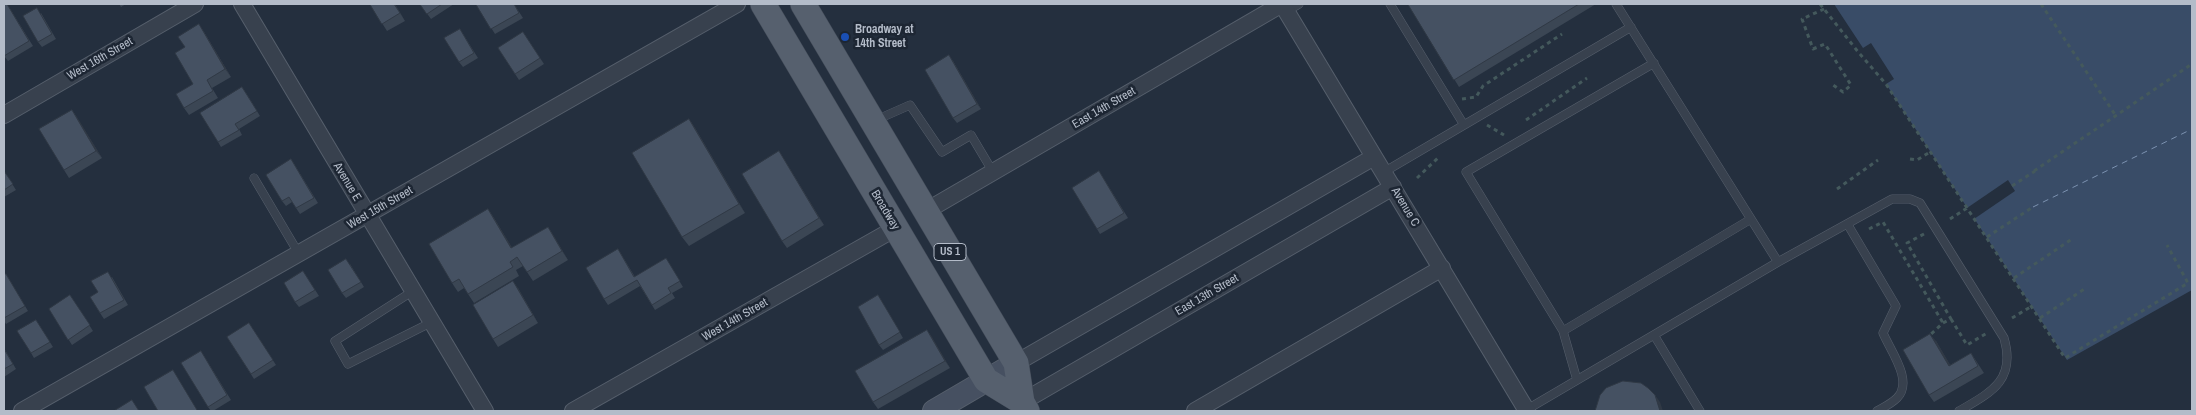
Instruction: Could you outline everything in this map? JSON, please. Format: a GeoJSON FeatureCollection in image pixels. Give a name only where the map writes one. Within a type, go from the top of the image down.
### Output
{"type":"FeatureCollection","features":[{"type":"Feature","properties":{"kind":"main road","name":"Broadway"},"geometry":{"type":"LineString","coordinates":[[763,4],[986,380],[1018,408]]}},
{"type":"Feature","properties":{"kind":"main road","name":"US 1"},"geometry":{"type":"LineString","coordinates":[[803,4],[1016,363],[1018,408]]}},
{"type":"Feature","properties":{"kind":"street","name":"West 16th Street"},"geometry":{"type":"LineString","coordinates":[[4,115],[195,4]]}},
{"type":"Feature","properties":{"kind":"street","name":"Avenue E"},"geometry":{"type":"LineString","coordinates":[[242,4],[485,411]]}},
{"type":"Feature","properties":{"kind":"street","name":"West 15th Street"},"geometry":{"type":"LineString","coordinates":[[22,411],[368,216],[737,4]]}},
{"type":"Feature","properties":{"kind":"street","name":"Avenue C"},"geometry":{"type":"LineString","coordinates":[[1288,6],[1374,157],[1442,268],[1525,411]]}},
{"type":"Feature","properties":{"kind":"street","name":"East 14th Street"},"geometry":{"type":"LineString","coordinates":[[926,211],[1288,6]]}},
{"type":"Feature","properties":{"kind":"street"},"geometry":{"type":"LineString","coordinates":[[934,411],[1374,157]]}},
{"type":"Feature","properties":{"kind":"street","name":"East 13th Street"},"geometry":{"type":"LineString","coordinates":[[1018,408],[1393,187]]}},
{"type":"Feature","properties":{"kind":"street","name":"West 14th Street"},"geometry":{"type":"LineString","coordinates":[[573,411],[896,228]]}},
{"type":"Feature","properties":{"kind":"street"},"geometry":{"type":"LineString","coordinates":[[1195,411],[1442,268]]}},
{"type":"Feature","properties":{"kind":"lane"},"geometry":{"type":"LineString","coordinates":[[1390,4],[1464,125]]}},
{"type":"Feature","properties":{"kind":"lane"},"geometry":{"type":"LineString","coordinates":[[1616,4],[1778,262]]}},
{"type":"Feature","properties":{"kind":"lane"},"geometry":{"type":"LineString","coordinates":[[1384,172],[1631,27]]}},
{"type":"Feature","properties":{"kind":"lane"},"geometry":{"type":"LineString","coordinates":[[1577,380],[1563,331],[1466,172],[1654,63]]}},
{"type":"Feature","properties":{"kind":"lane"},"geometry":{"type":"LineString","coordinates":[[872,122],[910,105],[942,152],[971,135],[994,172]]}},
{"type":"Feature","properties":{"kind":"lane"},"geometry":{"type":"LineString","coordinates":[[254,178],[299,254]]}},
{"type":"Feature","properties":{"kind":"lane"},"geometry":{"type":"LineString","coordinates":[[1525,411],[1778,262],[1892,199],[1910,199],[1920,203],[2004,338],[2008,360],[2004,377],[1991,393],[1959,411]]}},
{"type":"Feature","properties":{"kind":"lane"},"geometry":{"type":"LineString","coordinates":[[1563,331],[1751,219]]}},
{"type":"Feature","properties":{"kind":"lane"},"geometry":{"type":"LineString","coordinates":[[1848,225],[1896,306],[1883,333],[1902,374],[1903,389],[1898,397],[1877,411]]}},
{"type":"Feature","properties":{"kind":"lane"},"geometry":{"type":"LineString","coordinates":[[413,291],[335,341],[348,364],[432,322]]}},
{"type":"Feature","properties":{"kind":"lane"},"geometry":{"type":"LineString","coordinates":[[1654,335],[1700,411]]}},
{"type":"Feature","properties":{"kind":"path"},"geometry":{"type":"LineString","coordinates":[[1820,4],[1886,84],[2065,358],[2188,283],[2167,245]]}},
{"type":"Feature","properties":{"kind":"path"},"geometry":{"type":"LineString","coordinates":[[2041,4],[2116,116]]}},
{"type":"Feature","properties":{"kind":"path"},"geometry":{"type":"LineString","coordinates":[[1824,9],[1802,19],[1813,49],[1825,44],[1851,85],[1843,92],[1833,85]]}},
{"type":"Feature","properties":{"kind":"path"},"geometry":{"type":"LineString","coordinates":[[1476,97],[1483,86],[1562,34]]}},
{"type":"Feature","properties":{"kind":"path"},"geometry":{"type":"LineString","coordinates":[[2012,186],[2192,64]]}},
{"type":"Feature","properties":{"kind":"path"},"geometry":{"type":"LineString","coordinates":[[1518,126],[1587,78]]}},
{"type":"Feature","properties":{"kind":"path"},"geometry":{"type":"LineString","coordinates":[[1487,125],[1503,136],[1510,131]]}},
{"type":"Feature","properties":{"kind":"path"},"geometry":{"type":"LineString","coordinates":[[1910,159],[1917,160],[1930,152]]}},
{"type":"Feature","properties":{"kind":"path"},"geometry":{"type":"LineString","coordinates":[[2034,171],[2063,152]]}},
{"type":"Feature","properties":{"kind":"path"},"geometry":{"type":"LineString","coordinates":[[1836,189],[1878,160]]}},
{"type":"Feature","properties":{"kind":"path"},"geometry":{"type":"LineString","coordinates":[[1987,237],[2033,207]]}},
{"type":"Feature","properties":{"kind":"path"},"geometry":{"type":"LineString","coordinates":[[1950,219],[1967,208]]}},
{"type":"Feature","properties":{"kind":"path"},"geometry":{"type":"LineString","coordinates":[[1866,230],[1883,222],[1942,323]]}},
{"type":"Feature","properties":{"kind":"path"},"geometry":{"type":"LineString","coordinates":[[1924,234],[1907,243],[1967,345],[1988,332]]}},
{"type":"Feature","properties":{"kind":"path"},"geometry":{"type":"LineString","coordinates":[[2014,278],[2072,239]]}},
{"type":"Feature","properties":{"kind":"path"},"geometry":{"type":"LineString","coordinates":[[2040,318],[2086,288]]}},
{"type":"Feature","properties":{"kind":"path"},"geometry":{"type":"LineString","coordinates":[[2012,318],[2032,306]]}},
{"type":"Feature","properties":{"kind":"path"},"geometry":{"type":"LineString","coordinates":[[1925,339],[1933,334],[1942,323],[1951,319]]}},
{"type":"Feature","properties":{"kind":"water"},"geometry":{"type":"Polygon","coordinates":[[[1834,4],[2192,4],[2192,290],[2067,360],[1886,84],[1894,79],[1871,43],[1863,48],[1834,4]]]}},
{"type":"Feature","properties":{"kind":"pier"},"geometry":{"type":"Polygon","coordinates":[[[2008,180],[2015,191],[1974,219],[1967,208],[2008,180]]]}},
{"type":"Feature","properties":{"kind":"building"},"geometry":{"type":"Polygon","coordinates":[[[4,4],[7,4],[29,41],[4,56],[4,4]]]}},
{"type":"Feature","properties":{"kind":"building"},"geometry":{"type":"Polygon","coordinates":[[[370,4],[394,4],[400,13],[382,24],[370,4]]]}},
{"type":"Feature","properties":{"kind":"building"},"geometry":{"type":"Polygon","coordinates":[[[420,4],[442,4],[427,14],[420,4]]]}},
{"type":"Feature","properties":{"kind":"building"},"geometry":{"type":"Polygon","coordinates":[[[476,4],[514,4],[519,13],[491,29],[476,4]]]}},
{"type":"Feature","properties":{"kind":"building"},"geometry":{"type":"Polygon","coordinates":[[[1408,4],[1579,4],[1454,80],[1408,4]]]}},
{"type":"Feature","properties":{"kind":"building"},"geometry":{"type":"Polygon","coordinates":[[[37,8],[52,34],[38,42],[23,16],[37,8]]]}},
{"type":"Feature","properties":{"kind":"building"},"geometry":{"type":"Polygon","coordinates":[[[199,24],[225,69],[207,80],[213,91],[184,108],[176,94],[193,84],[175,53],[185,47],[178,37],[199,24]]]}},
{"type":"Feature","properties":{"kind":"building"},"geometry":{"type":"Polygon","coordinates":[[[460,29],[474,53],[459,62],[444,38],[460,29]]]}},
{"type":"Feature","properties":{"kind":"building"},"geometry":{"type":"Polygon","coordinates":[[[523,32],[540,58],[515,74],[498,48],[523,32]]]}},
{"type":"Feature","properties":{"kind":"building"},"geometry":{"type":"Polygon","coordinates":[[[949,55],[977,104],[953,118],[925,70],[949,55]]]}},
{"type":"Feature","properties":{"kind":"building"},"geometry":{"type":"Polygon","coordinates":[[[242,87],[257,111],[235,124],[239,130],[218,142],[200,113],[242,87]]]}},
{"type":"Feature","properties":{"kind":"building"},"geometry":{"type":"Polygon","coordinates":[[[72,110],[96,151],[64,170],[39,129],[72,110]]]}},
{"type":"Feature","properties":{"kind":"building"},"geometry":{"type":"Polygon","coordinates":[[[689,119],[739,204],[682,237],[632,153],[689,119]]]}},
{"type":"Feature","properties":{"kind":"building"},"geometry":{"type":"Polygon","coordinates":[[[779,151],[819,218],[782,241],[742,174],[779,151]]]}},
{"type":"Feature","properties":{"kind":"building"},"geometry":{"type":"Polygon","coordinates":[[[291,159],[314,198],[296,208],[289,197],[282,201],[266,175],[291,159]]]}},
{"type":"Feature","properties":{"kind":"building"},"geometry":{"type":"Polygon","coordinates":[[[4,171],[13,184],[4,190],[4,171]]]}},
{"type":"Feature","properties":{"kind":"building"},"geometry":{"type":"Polygon","coordinates":[[[1099,171],[1124,213],[1097,229],[1072,188],[1099,171]]]}},
{"type":"Feature","properties":{"kind":"building"},"geometry":{"type":"Polygon","coordinates":[[[488,209],[511,248],[548,227],[562,251],[527,272],[517,257],[510,262],[513,267],[468,294],[459,279],[452,283],[429,244],[488,209]]]}},
{"type":"Feature","properties":{"kind":"building"},"geometry":{"type":"Polygon","coordinates":[[[618,249],[634,277],[666,258],[680,281],[668,288],[671,293],[652,305],[637,280],[604,299],[586,268],[618,249]]]}},
{"type":"Feature","properties":{"kind":"building"},"geometry":{"type":"Polygon","coordinates":[[[346,259],[361,282],[342,293],[328,270],[346,259]]]}},
{"type":"Feature","properties":{"kind":"building"},"geometry":{"type":"Polygon","coordinates":[[[303,271],[315,290],[295,302],[284,283],[303,271]]]}},
{"type":"Feature","properties":{"kind":"building"},"geometry":{"type":"Polygon","coordinates":[[[108,272],[124,300],[100,313],[90,297],[98,292],[91,281],[108,272]]]}},
{"type":"Feature","properties":{"kind":"building"},"geometry":{"type":"Polygon","coordinates":[[[6,274],[25,306],[4,318],[4,275],[6,274]]]}},
{"type":"Feature","properties":{"kind":"building"},"geometry":{"type":"Polygon","coordinates":[[[513,281],[533,315],[493,339],[473,305],[513,281]]]}},
{"type":"Feature","properties":{"kind":"building"},"geometry":{"type":"Polygon","coordinates":[[[70,295],[90,325],[68,340],[49,309],[70,295]]]}},
{"type":"Feature","properties":{"kind":"building"},"geometry":{"type":"Polygon","coordinates":[[[878,295],[900,332],[879,345],[858,307],[878,295]]]}},
{"type":"Feature","properties":{"kind":"building"},"geometry":{"type":"Polygon","coordinates":[[[36,320],[50,342],[31,353],[17,331],[36,320]]]}},
{"type":"Feature","properties":{"kind":"building"},"geometry":{"type":"Polygon","coordinates":[[[249,323],[273,360],[251,374],[227,337],[249,323]]]}},
{"type":"Feature","properties":{"kind":"building"},"geometry":{"type":"Polygon","coordinates":[[[927,330],[945,361],[873,402],[855,371],[927,330]]]}},
{"type":"Feature","properties":{"kind":"building"},"geometry":{"type":"Polygon","coordinates":[[[1930,334],[1949,366],[1971,353],[1978,366],[1929,395],[1903,350],[1930,334]]]}},
{"type":"Feature","properties":{"kind":"building"},"geometry":{"type":"Polygon","coordinates":[[[4,349],[13,364],[4,369],[4,349]]]}},
{"type":"Feature","properties":{"kind":"building"},"geometry":{"type":"Polygon","coordinates":[[[201,351],[227,395],[208,407],[181,363],[201,351]]]}},
{"type":"Feature","properties":{"kind":"building"},"geometry":{"type":"Polygon","coordinates":[[[173,370],[197,410],[158,411],[144,387],[173,370]]]}},
{"type":"Feature","properties":{"kind":"building"},"geometry":{"type":"Polygon","coordinates":[[[1623,381],[1641,383],[1648,388],[1655,395],[1660,411],[1595,411],[1600,395],[1606,388],[1623,381]]]}},
{"type":"Feature","properties":{"kind":"building"},"geometry":{"type":"Polygon","coordinates":[[[132,400],[139,411],[114,411],[132,400]]]}},
{"type":"Feature","properties":{"kind":"ferry route"},"geometry":{"type":"LineString","coordinates":[[2033,207],[2192,129]]}},
{"type":"Feature","properties":{"kind":"place","name":"Broadway at 14th Street"},"geometry":{"type":"Point","coordinates":[845,37]}}]}
